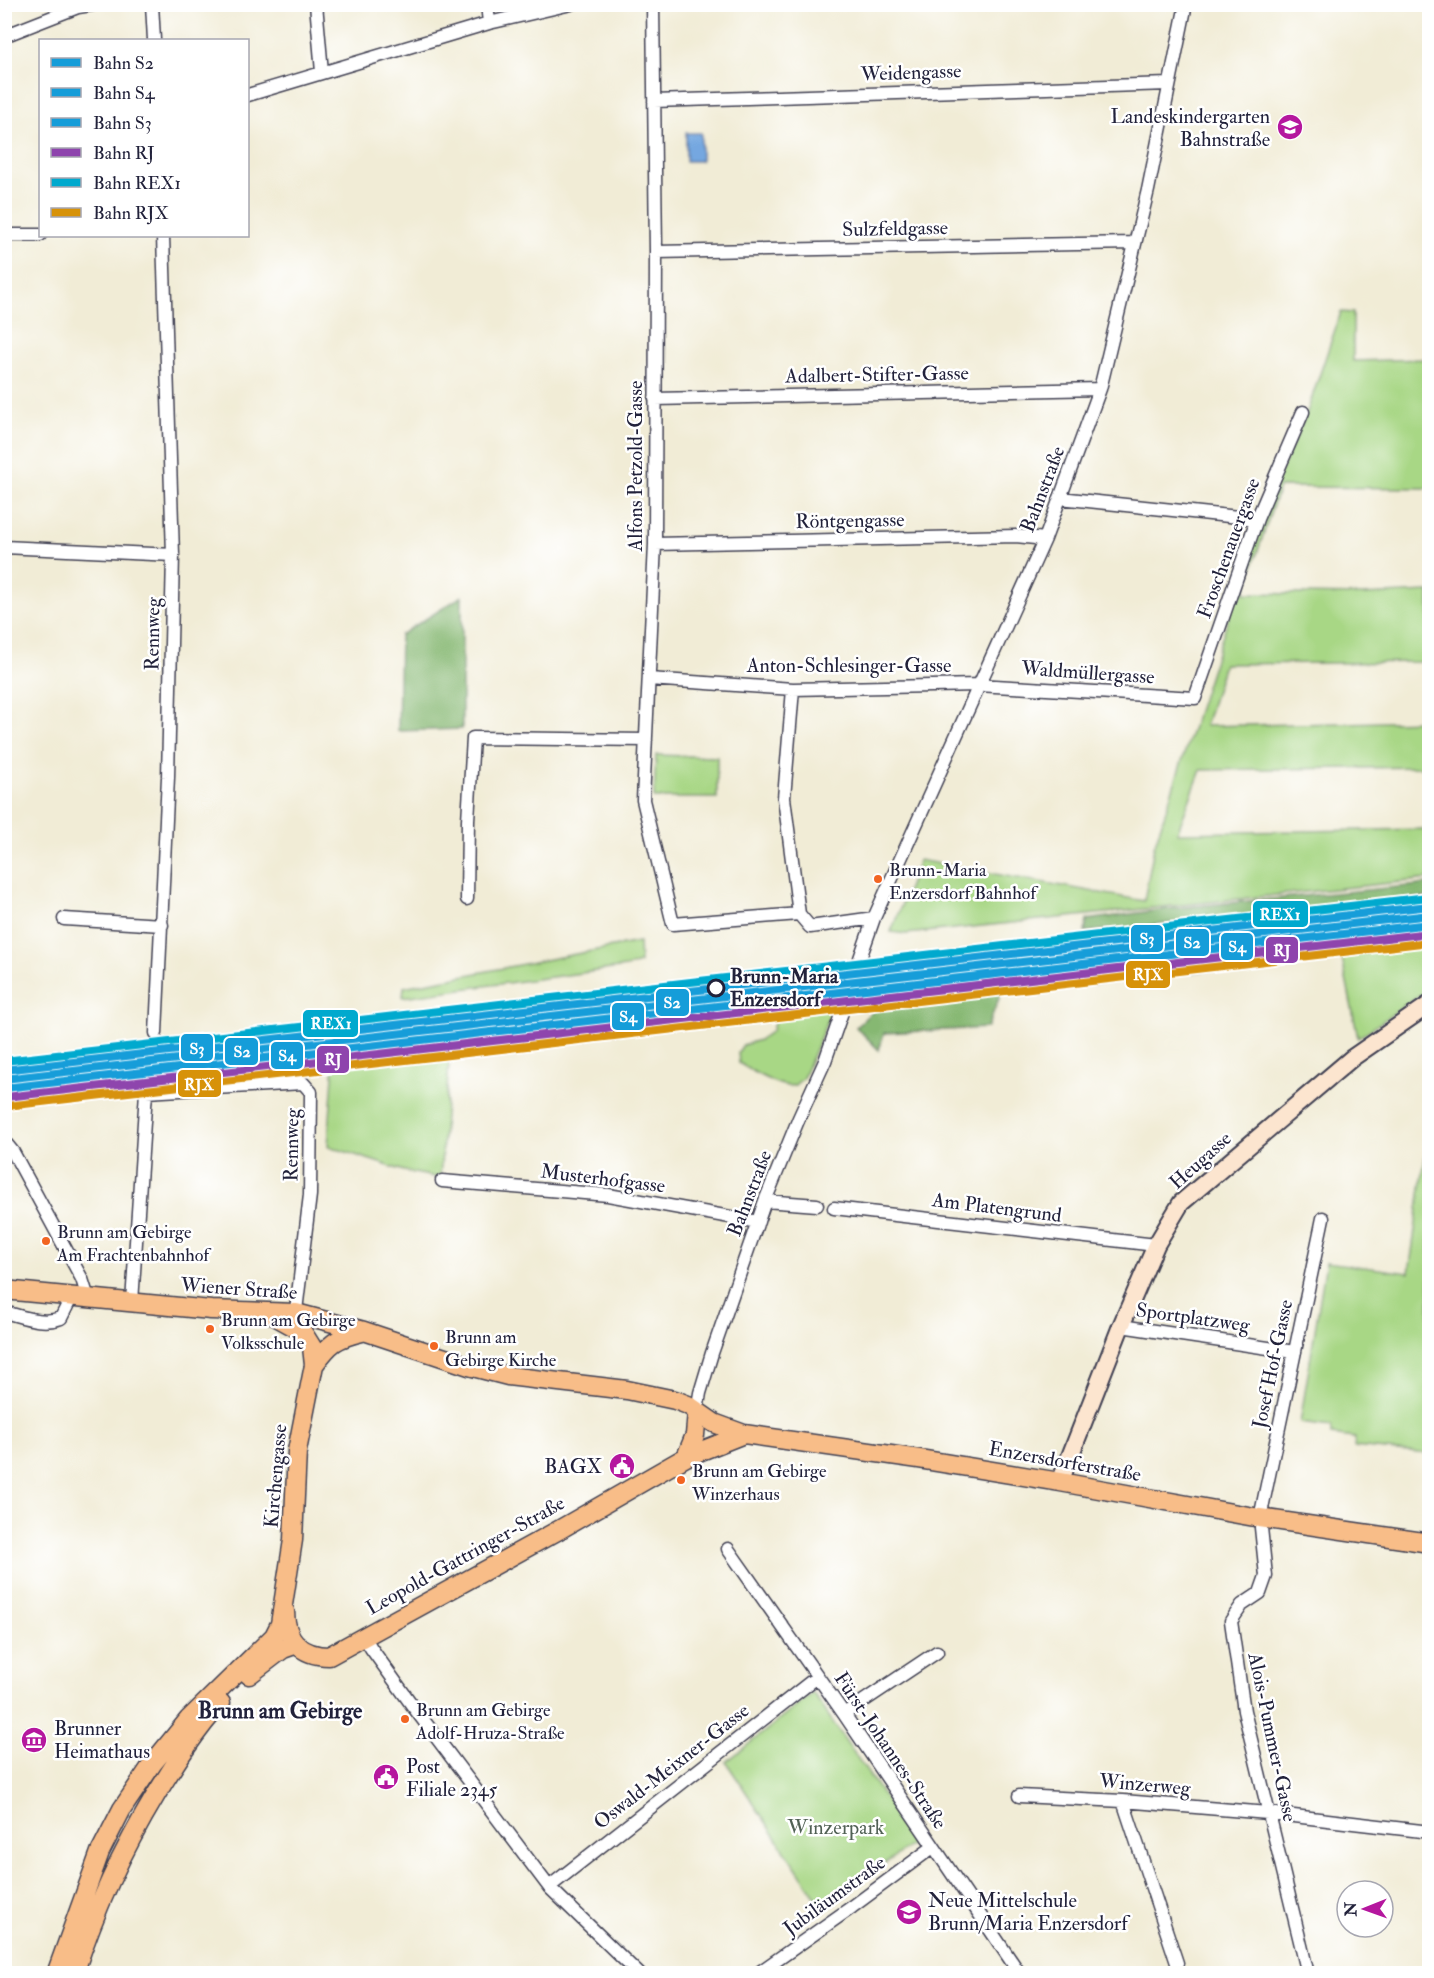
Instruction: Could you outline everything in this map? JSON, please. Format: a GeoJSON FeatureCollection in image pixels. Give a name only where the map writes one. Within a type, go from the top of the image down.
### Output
{"type":"FeatureCollection","features":[{"type":"Feature","properties":{"kind":"main road","name":"Wiener Straße"},"geometry":{"type":"LineString","coordinates":[[4,1290],[211,1310],[267,1312]]}},
{"type":"Feature","properties":{"kind":"main road","name":"Kirchengasse"},"geometry":{"type":"LineString","coordinates":[[267,1312],[295,1320],[312,1347],[314,1365],[297,1451],[293,1540],[285,1591]]}},
{"type":"Feature","properties":{"kind":"main road","name":"Wiener Straße"},"geometry":{"type":"LineString","coordinates":[[295,1320],[364,1332],[469,1366],[508,1376],[627,1390],[675,1400],[698,1411]]}},
{"type":"Feature","properties":{"kind":"main road","name":"Kirchengasse"},"geometry":{"type":"LineString","coordinates":[[314,1365],[328,1346],[341,1336],[364,1332]]}},
{"type":"Feature","properties":{"kind":"main road","name":"Enzersdorferstraße"},"geometry":{"type":"LineString","coordinates":[[698,1411],[714,1423],[744,1434],[1060,1482],[1260,1518],[1430,1543]]}},
{"type":"Feature","properties":{"kind":"main road"},"geometry":{"type":"LineString","coordinates":[[686,1457],[695,1435],[698,1411]]}},
{"type":"Feature","properties":{"kind":"main road","name":"Leopold-Gattringer-Straße"},"geometry":{"type":"LineString","coordinates":[[297,1644],[305,1652],[315,1656],[329,1656],[557,1531],[686,1457],[744,1434]]}},
{"type":"Feature","properties":{"kind":"main road"},"geometry":{"type":"LineString","coordinates":[[56,1974],[90,1903],[170,1772],[204,1722],[258,1667],[283,1649],[297,1644],[285,1623],[285,1591]]}},
{"type":"Feature","properties":{"kind":"main road"},"geometry":{"type":"LineString","coordinates":[[74,1974],[100,1852],[122,1809],[153,1763],[189,1719],[274,1636],[280,1624],[285,1591]]}},
{"type":"Feature","properties":{"kind":"street"},"geometry":{"type":"LineString","coordinates":[[4,36],[78,7],[97,4]]}},
{"type":"Feature","properties":{"kind":"street"},"geometry":{"type":"LineString","coordinates":[[152,4],[154,39]]}},
{"type":"Feature","properties":{"kind":"street"},"geometry":{"type":"LineString","coordinates":[[316,4],[322,72]]}},
{"type":"Feature","properties":{"kind":"street"},"geometry":{"type":"LineString","coordinates":[[487,4],[489,24]]}},
{"type":"Feature","properties":{"kind":"street"},"geometry":{"type":"LineString","coordinates":[[249,94],[489,24],[571,4]]}},
{"type":"Feature","properties":{"kind":"street","name":"Alfons Petzold-Gasse"},"geometry":{"type":"LineString","coordinates":[[653,4],[656,252],[655,544],[643,800],[673,924],[799,914]]}},
{"type":"Feature","properties":{"kind":"street","name":"Bahnstraße"},"geometry":{"type":"LineString","coordinates":[[860,961],[874,918],[1045,539],[1100,389],[1148,190],[1186,4]]}},
{"type":"Feature","properties":{"kind":"street","name":"Weidengasse"},"geometry":{"type":"LineString","coordinates":[[654,101],[1168,84]]}},
{"type":"Feature","properties":{"kind":"street"},"geometry":{"type":"LineString","coordinates":[[4,235],[39,235]]}},
{"type":"Feature","properties":{"kind":"street","name":"Rennweg"},"geometry":{"type":"LineString","coordinates":[[156,1033],[168,777],[173,555],[164,237]]}},
{"type":"Feature","properties":{"kind":"street","name":"Sulzfeldgasse"},"geometry":{"type":"LineString","coordinates":[[656,252],[1135,243]]}},
{"type":"Feature","properties":{"kind":"street","name":"Adalbert-Stifter-Gasse"},"geometry":{"type":"LineString","coordinates":[[655,399],[1100,389]]}},
{"type":"Feature","properties":{"kind":"street","name":"Froschenauergasse"},"geometry":{"type":"LineString","coordinates":[[1195,698],[1257,519],[1303,412]]}},
{"type":"Feature","properties":{"kind":"street"},"geometry":{"type":"LineString","coordinates":[[1060,498],[1257,519]]}},
{"type":"Feature","properties":{"kind":"street","name":"Röntgengasse"},"geometry":{"type":"LineString","coordinates":[[655,544],[1016,536],[1045,539]]}},
{"type":"Feature","properties":{"kind":"street"},"geometry":{"type":"LineString","coordinates":[[4,547],[173,555]]}},
{"type":"Feature","properties":{"kind":"street","name":"Anton-Schlesinger-Gasse"},"geometry":{"type":"LineString","coordinates":[[649,679],[793,689],[978,685]]}},
{"type":"Feature","properties":{"kind":"street","name":"Waldmüllergasse"},"geometry":{"type":"LineString","coordinates":[[978,685],[1195,698]]}},
{"type":"Feature","properties":{"kind":"street"},"geometry":{"type":"LineString","coordinates":[[793,689],[783,798],[799,914],[810,927],[874,918]]}},
{"type":"Feature","properties":{"kind":"street"},"geometry":{"type":"LineString","coordinates":[[467,900],[468,820],[473,738],[646,740]]}},
{"type":"Feature","properties":{"kind":"street"},"geometry":{"type":"LineString","coordinates":[[64,920],[162,925]]}},
{"type":"Feature","properties":{"kind":"street","name":"Bahnstraße"},"geometry":{"type":"LineString","coordinates":[[698,1411],[700,1393],[709,1364],[765,1201],[825,1061],[849,993]]}},
{"type":"Feature","properties":{"kind":"street","name":"Heugasse"},"geometry":{"type":"LineString","coordinates":[[1060,1482],[1121,1326],[1156,1245],[1181,1203],[1352,1058],[1430,1004]]}},
{"type":"Feature","properties":{"kind":"street","name":"Rennweg"},"geometry":{"type":"LineString","coordinates":[[132,1302],[146,1092],[303,1083],[311,1092],[310,1195],[295,1320]]}},
{"type":"Feature","properties":{"kind":"street"},"geometry":{"type":"LineString","coordinates":[[4,1141],[13,1152],[82,1279],[80,1297],[61,1318],[51,1322],[36,1321],[4,1312]]}},
{"type":"Feature","properties":{"kind":"street","name":"Musterhofgasse"},"geometry":{"type":"LineString","coordinates":[[442,1181],[608,1195],[758,1222]]}},
{"type":"Feature","properties":{"kind":"street"},"geometry":{"type":"LineString","coordinates":[[765,1201],[817,1206]]}},
{"type":"Feature","properties":{"kind":"street","name":"Am Platengrund"},"geometry":{"type":"LineString","coordinates":[[834,1208],[1156,1245]]}},
{"type":"Feature","properties":{"kind":"street","name":"Josef Hof-Gasse"},"geometry":{"type":"LineString","coordinates":[[1260,1518],[1323,1218]]}},
{"type":"Feature","properties":{"kind":"street","name":"Sportplatzweg"},"geometry":{"type":"LineString","coordinates":[[1121,1326],[1295,1352]]}},
{"type":"Feature","properties":{"kind":"street","name":"Alois-Pummer-Gasse"},"geometry":{"type":"LineString","coordinates":[[1260,1518],[1266,1575],[1260,1593],[1242,1605],[1231,1621],[1244,1711],[1308,1974]]}},
{"type":"Feature","properties":{"kind":"street","name":"Fürst-Johannes-Straße"},"geometry":{"type":"LineString","coordinates":[[728,1549],[844,1714],[1020,1974]]}},
{"type":"Feature","properties":{"kind":"street"},"geometry":{"type":"LineString","coordinates":[[364,1636],[412,1705],[549,1887],[639,1974]]}},
{"type":"Feature","properties":{"kind":"street"},"geometry":{"type":"LineString","coordinates":[[844,1714],[937,1652]]}},
{"type":"Feature","properties":{"kind":"street","name":"Oswald-Meixner-Gasse"},"geometry":{"type":"LineString","coordinates":[[549,1887],[818,1677]]}},
{"type":"Feature","properties":{"kind":"street","name":"Winzerweg"},"geometry":{"type":"LineString","coordinates":[[1018,1796],[1123,1801],[1268,1813],[1430,1832]]}},
{"type":"Feature","properties":{"kind":"street"},"geometry":{"type":"LineString","coordinates":[[1123,1801],[1178,1962]]}},
{"type":"Feature","properties":{"kind":"street","name":"Jubiläumstraße"},"geometry":{"type":"LineString","coordinates":[[757,1974],[933,1847]]}},
{"type":"Feature","properties":{"kind":"green space"},"geometry":{"type":"Polygon","coordinates":[[[1341,312],[1353,313],[1353,361],[1429,359],[1429,488],[1279,487],[1244,593],[1362,595],[1429,592],[1429,662],[1224,664],[1205,726],[1429,721],[1429,767],[1201,770],[1177,833],[1429,829],[1429,879],[906,934],[891,932],[919,860],[1144,901],[1154,847],[1261,517],[1308,409],[1341,312]]]}},
{"type":"Feature","properties":{"kind":"green space"},"geometry":{"type":"Polygon","coordinates":[[[462,596],[462,729],[398,731],[400,635],[462,596]]]}},
{"type":"Feature","properties":{"kind":"green space"},"geometry":{"type":"Polygon","coordinates":[[[656,755],[717,757],[717,798],[654,798],[656,755]]]}},
{"type":"Feature","properties":{"kind":"green space"},"geometry":{"type":"Polygon","coordinates":[[[1429,884],[1429,897],[1085,932],[1087,920],[1167,909],[1429,884]]]}},
{"type":"Feature","properties":{"kind":"green space"},"geometry":{"type":"Polygon","coordinates":[[[1429,931],[1429,989],[1358,1038],[1341,954],[1354,940],[1429,931]]]}},
{"type":"Feature","properties":{"kind":"green space"},"geometry":{"type":"Polygon","coordinates":[[[1354,940],[1341,954],[1075,986],[1002,991],[987,1028],[884,1033],[879,1050],[856,1027],[893,991],[989,975],[1014,978],[1354,940]]]}},
{"type":"Feature","properties":{"kind":"green space"},"geometry":{"type":"Polygon","coordinates":[[[639,942],[640,963],[626,967],[403,997],[404,987],[639,942]]]}},
{"type":"Feature","properties":{"kind":"green space"},"geometry":{"type":"Polygon","coordinates":[[[808,1000],[809,1007],[834,1005],[802,1079],[795,1085],[782,1085],[766,1079],[739,1063],[738,1052],[743,1045],[759,1040],[772,1031],[777,1010],[776,1004],[808,1000]]]}},
{"type":"Feature","properties":{"kind":"green space"},"geometry":{"type":"Polygon","coordinates":[[[450,1052],[440,1178],[404,1171],[328,1146],[334,1062],[450,1052]]]}},
{"type":"Feature","properties":{"kind":"green space"},"geometry":{"type":"Polygon","coordinates":[[[1427,1145],[1430,1145],[1429,1454],[1354,1447],[1355,1438],[1331,1435],[1331,1427],[1300,1423],[1326,1262],[1409,1273],[1427,1145]]]}},
{"type":"Feature","properties":{"kind":"green space","name":"Winzerpark"},"geometry":{"type":"Polygon","coordinates":[[[813,1693],[915,1842],[823,1908],[726,1762],[813,1693]]]}},
{"type":"Feature","properties":{"kind":"water"},"geometry":{"type":"Polygon","coordinates":[[[686,133],[701,133],[701,161],[686,161],[686,133]]]}},
{"type":"Feature","properties":{"kind":"tunnel"},"geometry":{"type":"LineString","coordinates":[[849,992],[859,961]]}},
{"type":"Feature","properties":{"kind":"rail line","name":"REX1"},"geometry":{"type":"LineString","coordinates":[[4,1061],[1428,897]]}},
{"type":"Feature","properties":{"kind":"rail line","name":"S3"},"geometry":{"type":"LineString","coordinates":[[4,1070],[1429,906]]}},
{"type":"Feature","properties":{"kind":"rail line","name":"S2"},"geometry":{"type":"LineString","coordinates":[[4,1079],[1430,915]]}},
{"type":"Feature","properties":{"kind":"rail line","name":"S4"},"geometry":{"type":"LineString","coordinates":[[5,1088],[1430,924]]}},
{"type":"Feature","properties":{"kind":"rail line","name":"RJ"},"geometry":{"type":"LineString","coordinates":[[6,1097],[1430,933]]}},
{"type":"Feature","properties":{"kind":"rail line","name":"RJX"},"geometry":{"type":"LineString","coordinates":[[7,1106],[1430,942]]}},
{"type":"Feature","properties":{"kind":"place","name":"Landeskindergarten Bahnstraße"},"geometry":{"type":"Point","coordinates":[1290,127]}},
{"type":"Feature","properties":{"kind":"place","name":"Brunn-Maria Enzersdorf Bahnhof"},"geometry":{"type":"Point","coordinates":[878,879]}},
{"type":"Feature","properties":{"kind":"place","name":"Brunn-Maria Enzersdorf"},"geometry":{"type":"Point","coordinates":[716,988]}},
{"type":"Feature","properties":{"kind":"place","name":"Brunn am Gebirge Am Frachtenbahnhof"},"geometry":{"type":"Point","coordinates":[46,1241]}},
{"type":"Feature","properties":{"kind":"place","name":"Brunn am Gebirge Volksschule"},"geometry":{"type":"Point","coordinates":[210,1329]}},
{"type":"Feature","properties":{"kind":"place","name":"Brunn am Gebirge Kirche"},"geometry":{"type":"Point","coordinates":[434,1346]}},
{"type":"Feature","properties":{"kind":"place","name":"BAGX"},"geometry":{"type":"Point","coordinates":[622,1466]}},
{"type":"Feature","properties":{"kind":"place","name":"Brunn am Gebirge Winzerhaus"},"geometry":{"type":"Point","coordinates":[681,1480]}},
{"type":"Feature","properties":{"kind":"place","name":"Brunn am Gebirge Adolf-Hruza-Straße"},"geometry":{"type":"Point","coordinates":[405,1719]}},
{"type":"Feature","properties":{"kind":"place","name":"Brunner Heimathaus"},"geometry":{"type":"Point","coordinates":[34,1740]}},
{"type":"Feature","properties":{"kind":"place","name":"Post Filiale 2345"},"geometry":{"type":"Point","coordinates":[386,1777]}},
{"type":"Feature","properties":{"kind":"place","name":"Neue Mittelschule Brunn/Maria Enzersdorf"},"geometry":{"type":"Point","coordinates":[909,1912]}},
{"type":"Feature","properties":{"kind":"district","name":"Brunn am Gebirge"},"geometry":{"type":"Point","coordinates":[280,1710]}}]}
